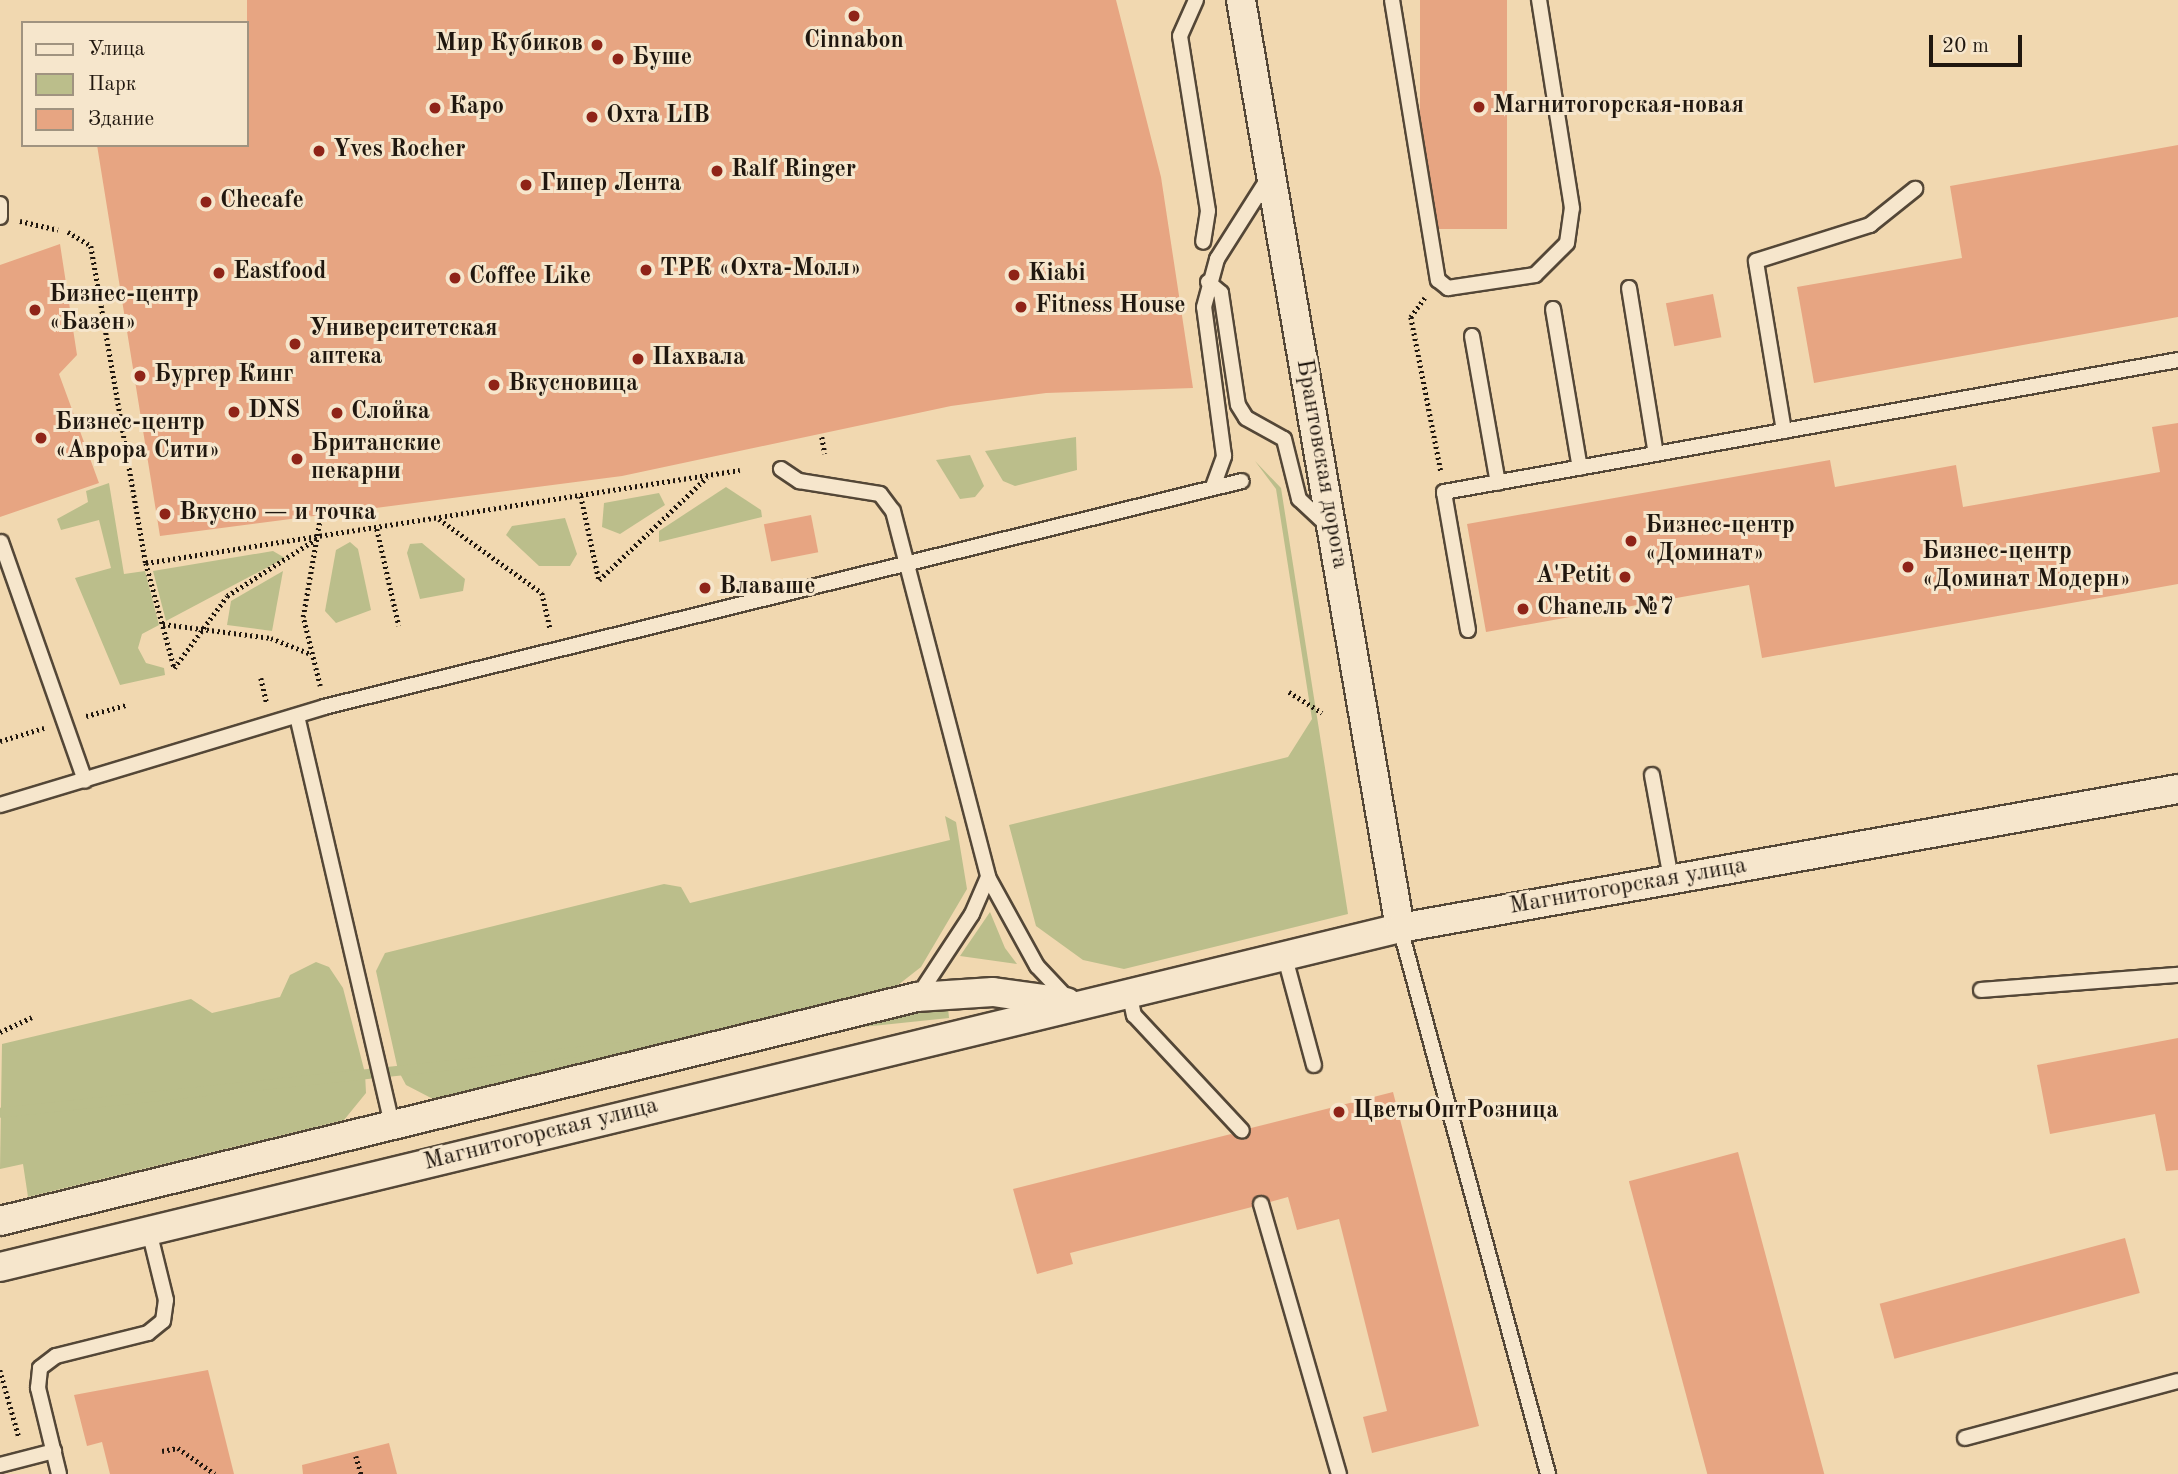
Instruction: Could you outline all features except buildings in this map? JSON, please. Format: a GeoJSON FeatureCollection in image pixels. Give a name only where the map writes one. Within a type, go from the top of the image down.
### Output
{"type":"FeatureCollection","features":[{"type":"Feature","properties":{"kind":"street","name":"Брантовская дорога"},"geometry":{"type":"LineString","coordinates":[[1241,0],[1269,176],[1333,530],[1400,928]]}},
{"type":"Feature","properties":{"kind":"street","name":"Магнитогорская улица"},"geometry":{"type":"LineString","coordinates":[[0,1268],[1077,1003],[1400,928],[2178,789]]}},
{"type":"Feature","properties":{"kind":"street","name":"Магнитогорская улица"},"geometry":{"type":"LineString","coordinates":[[0,1221],[917,997],[993,992],[1077,1003]]}},
{"type":"Feature","properties":{"kind":"lane"},"geometry":{"type":"LineString","coordinates":[[1196,0],[1180,36],[1208,211],[1203,242]]}},
{"type":"Feature","properties":{"kind":"lane"},"geometry":{"type":"LineString","coordinates":[[1392,0],[1438,281],[1448,288],[1516,281],[1549,266],[1567,243],[1572,208],[1539,0]]}},
{"type":"Feature","properties":{"kind":"lane"},"geometry":{"type":"LineString","coordinates":[[1214,484],[1224,456],[1204,307],[1208,282],[1269,176]]}},
{"type":"Feature","properties":{"kind":"lane"},"geometry":{"type":"LineString","coordinates":[[1784,432],[1756,261],[1870,225],[1915,189]]}},
{"type":"Feature","properties":{"kind":"lane"},"geometry":{"type":"LineString","coordinates":[[1208,282],[1221,293],[1226,312],[1238,405],[1246,418],[1284,439],[1299,499],[1333,530]]}},
{"type":"Feature","properties":{"kind":"lane"},"geometry":{"type":"LineString","coordinates":[[1629,288],[1656,454]]}},
{"type":"Feature","properties":{"kind":"lane"},"geometry":{"type":"LineString","coordinates":[[1553,309],[1580,468]]}},
{"type":"Feature","properties":{"kind":"lane"},"geometry":{"type":"LineString","coordinates":[[1472,336],[1497,483]]}},
{"type":"Feature","properties":{"kind":"lane"},"geometry":{"type":"LineString","coordinates":[[1468,630],[1444,492],[2178,360]]}},
{"type":"Feature","properties":{"kind":"lane"},"geometry":{"type":"LineString","coordinates":[[781,469],[799,481],[880,494],[893,512],[988,877],[1037,966],[1077,1003]]}},
{"type":"Feature","properties":{"kind":"lane"},"geometry":{"type":"LineString","coordinates":[[0,806],[297,716],[1214,484],[1242,481]]}},
{"type":"Feature","properties":{"kind":"lane"},"geometry":{"type":"LineString","coordinates":[[1,542],[85,781]]}},
{"type":"Feature","properties":{"kind":"lane"},"geometry":{"type":"LineString","coordinates":[[297,716],[393,1127]]}},
{"type":"Feature","properties":{"kind":"lane"},"geometry":{"type":"LineString","coordinates":[[1652,775],[1671,879]]}},
{"type":"Feature","properties":{"kind":"lane"},"geometry":{"type":"LineString","coordinates":[[917,997],[972,914],[988,877]]}},
{"type":"Feature","properties":{"kind":"lane"},"geometry":{"type":"LineString","coordinates":[[1400,928],[1548,1474]]}},
{"type":"Feature","properties":{"kind":"lane"},"geometry":{"type":"LineString","coordinates":[[1284,954],[1314,1065]]}},
{"type":"Feature","properties":{"kind":"lane"},"geometry":{"type":"LineString","coordinates":[[1981,990],[2178,975]]}},
{"type":"Feature","properties":{"kind":"lane"},"geometry":{"type":"LineString","coordinates":[[1129,992],[1135,1015],[1242,1131]]}},
{"type":"Feature","properties":{"kind":"lane"},"geometry":{"type":"LineString","coordinates":[[1261,1204],[1339,1474]]}},
{"type":"Feature","properties":{"kind":"lane"},"geometry":{"type":"LineString","coordinates":[[59,1474],[38,1388],[40,1368],[56,1356],[148,1333],[163,1321],[166,1300],[149,1231]]}},
{"type":"Feature","properties":{"kind":"lane"},"geometry":{"type":"LineString","coordinates":[[1965,1438],[2178,1381]]}},
{"type":"Feature","properties":{"kind":"lane"},"geometry":{"type":"LineString","coordinates":[[0,1465],[54,1451]]}},
{"type":"Feature","properties":{"kind":"path"},"geometry":{"type":"LineString","coordinates":[[1,212],[58,230]]}},
{"type":"Feature","properties":{"kind":"path"},"geometry":{"type":"LineString","coordinates":[[68,232],[91,246],[146,563],[174,668],[227,596],[317,538]]}},
{"type":"Feature","properties":{"kind":"path"},"geometry":{"type":"LineString","coordinates":[[1438,281],[1411,317],[1444,492]]}},
{"type":"Feature","properties":{"kind":"path"},"geometry":{"type":"LineString","coordinates":[[822,437],[825,454]]}},
{"type":"Feature","properties":{"kind":"path"},"geometry":{"type":"LineString","coordinates":[[146,563],[740,470]]}},
{"type":"Feature","properties":{"kind":"path"},"geometry":{"type":"LineString","coordinates":[[581,496],[599,580],[709,475]]}},
{"type":"Feature","properties":{"kind":"path"},"geometry":{"type":"LineString","coordinates":[[320,519],[303,617],[321,691]]}},
{"type":"Feature","properties":{"kind":"path"},"geometry":{"type":"LineString","coordinates":[[438,519],[542,593],[551,634]]}},
{"type":"Feature","properties":{"kind":"path"},"geometry":{"type":"LineString","coordinates":[[377,528],[399,626]]}},
{"type":"Feature","properties":{"kind":"path"},"geometry":{"type":"LineString","coordinates":[[163,624],[271,638],[312,655]]}},
{"type":"Feature","properties":{"kind":"path"},"geometry":{"type":"LineString","coordinates":[[261,678],[268,703]]}},
{"type":"Feature","properties":{"kind":"path"},"geometry":{"type":"LineString","coordinates":[[1289,692],[1322,713]]}},
{"type":"Feature","properties":{"kind":"path"},"geometry":{"type":"LineString","coordinates":[[0,1032],[32,1017]]}},
{"type":"Feature","properties":{"kind":"path"},"geometry":{"type":"LineString","coordinates":[[0,1370],[25,1459]]}},
{"type":"Feature","properties":{"kind":"path"},"geometry":{"type":"LineString","coordinates":[[162,1451],[178,1448],[215,1474]]}},
{"type":"Feature","properties":{"kind":"path"},"geometry":{"type":"LineString","coordinates":[[356,1456],[361,1474]]}},
{"type":"Feature","properties":{"kind":"green space"},"geometry":{"type":"Polygon","coordinates":[[[1076,437],[1077,470],[1015,486],[1003,481],[985,451],[1076,437]]]}},
{"type":"Feature","properties":{"kind":"green space"},"geometry":{"type":"Polygon","coordinates":[[[970,455],[984,486],[975,497],[960,499],[936,460],[970,455]]]}},
{"type":"Feature","properties":{"kind":"green space"},"geometry":{"type":"Polygon","coordinates":[[[1255,461],[1281,488],[1348,914],[1124,969],[1083,960],[1036,926],[1009,825],[1288,757],[1312,719],[1276,489],[1255,461]]]}},
{"type":"Feature","properties":{"kind":"green space"},"geometry":{"type":"Polygon","coordinates":[[[109,483],[124,574],[145,571],[159,625],[142,634],[138,648],[146,663],[164,668],[165,675],[120,685],[75,578],[111,568],[99,520],[61,530],[57,519],[88,502],[86,491],[109,483]]]}},
{"type":"Feature","properties":{"kind":"green space"},"geometry":{"type":"Polygon","coordinates":[[[726,487],[761,510],[762,517],[659,542],[659,531],[726,487]]]}},
{"type":"Feature","properties":{"kind":"green space"},"geometry":{"type":"Polygon","coordinates":[[[659,493],[665,505],[620,534],[602,527],[604,503],[659,493]]]}},
{"type":"Feature","properties":{"kind":"green space"},"geometry":{"type":"Polygon","coordinates":[[[565,518],[577,554],[570,566],[539,566],[506,535],[512,526],[565,518]]]}},
{"type":"Feature","properties":{"kind":"green space"},"geometry":{"type":"Polygon","coordinates":[[[350,542],[358,549],[371,610],[336,623],[325,611],[336,550],[350,542]]]}},
{"type":"Feature","properties":{"kind":"green space"},"geometry":{"type":"Polygon","coordinates":[[[422,543],[465,579],[463,591],[420,599],[407,553],[410,544],[422,543]]]}},
{"type":"Feature","properties":{"kind":"green space"},"geometry":{"type":"Polygon","coordinates":[[[273,551],[285,558],[166,621],[153,571],[273,551]]]}},
{"type":"Feature","properties":{"kind":"green space"},"geometry":{"type":"Polygon","coordinates":[[[283,571],[272,631],[227,625],[231,601],[283,571]]]}},
{"type":"Feature","properties":{"kind":"green space"},"geometry":{"type":"Polygon","coordinates":[[[945,816],[956,822],[967,889],[921,967],[898,985],[433,1099],[406,1085],[398,1070],[376,971],[385,953],[664,884],[681,887],[690,903],[950,840],[945,816]]]}},
{"type":"Feature","properties":{"kind":"green space"},"geometry":{"type":"Polygon","coordinates":[[[990,912],[1005,948],[1017,964],[960,956],[990,912]]]}},
{"type":"Feature","properties":{"kind":"green space"},"geometry":{"type":"Polygon","coordinates":[[[316,962],[329,967],[343,988],[365,1073],[366,1093],[344,1120],[28,1197],[23,1164],[0,1169],[2,1044],[191,999],[212,1013],[280,997],[290,975],[316,962]]]}},
{"type":"Feature","properties":{"kind":"green space"},"geometry":{"type":"Polygon","coordinates":[[[948,1008],[949,1018],[0,1118],[0,1108],[948,1008]]]}},
{"type":"Feature","properties":{"kind":"place","name":"Cinnabon"},"geometry":{"type":"Point","coordinates":[854,16]}},
{"type":"Feature","properties":{"kind":"place","name":"Мир Кубиков"},"geometry":{"type":"Point","coordinates":[597,45]}},
{"type":"Feature","properties":{"kind":"place","name":"Буше"},"geometry":{"type":"Point","coordinates":[618,59]}},
{"type":"Feature","properties":{"kind":"place","name":"Магнитогорская-новая"},"geometry":{"type":"Point","coordinates":[1479,107]}},
{"type":"Feature","properties":{"kind":"place","name":"Каро"},"geometry":{"type":"Point","coordinates":[435,108]}},
{"type":"Feature","properties":{"kind":"place","name":"Охта LIB"},"geometry":{"type":"Point","coordinates":[592,117]}},
{"type":"Feature","properties":{"kind":"place","name":"Yves Rocher"},"geometry":{"type":"Point","coordinates":[319,151]}},
{"type":"Feature","properties":{"kind":"place","name":"Ralf Ringer"},"geometry":{"type":"Point","coordinates":[717,171]}},
{"type":"Feature","properties":{"kind":"place","name":"Гипер Лента"},"geometry":{"type":"Point","coordinates":[526,185]}},
{"type":"Feature","properties":{"kind":"place","name":"Checafe"},"geometry":{"type":"Point","coordinates":[206,202]}},
{"type":"Feature","properties":{"kind":"place","name":"ТРК «Охта-Молл»"},"geometry":{"type":"Point","coordinates":[646,270]}},
{"type":"Feature","properties":{"kind":"place","name":"Eastfood"},"geometry":{"type":"Point","coordinates":[219,273]}},
{"type":"Feature","properties":{"kind":"place","name":"Kiabi"},"geometry":{"type":"Point","coordinates":[1014,275]}},
{"type":"Feature","properties":{"kind":"place","name":"Coffee Like"},"geometry":{"type":"Point","coordinates":[455,278]}},
{"type":"Feature","properties":{"kind":"place","name":"Fitness House"},"geometry":{"type":"Point","coordinates":[1021,307]}},
{"type":"Feature","properties":{"kind":"place","name":"Бизнес-центр «Базен»"},"geometry":{"type":"Point","coordinates":[35,310]}},
{"type":"Feature","properties":{"kind":"place","name":"Университетская аптека"},"geometry":{"type":"Point","coordinates":[295,344]}},
{"type":"Feature","properties":{"kind":"place","name":"Пахвала"},"geometry":{"type":"Point","coordinates":[638,359]}},
{"type":"Feature","properties":{"kind":"place","name":"Бургер Кинг"},"geometry":{"type":"Point","coordinates":[140,376]}},
{"type":"Feature","properties":{"kind":"place","name":"Вкусновица"},"geometry":{"type":"Point","coordinates":[494,385]}},
{"type":"Feature","properties":{"kind":"place","name":"DNS"},"geometry":{"type":"Point","coordinates":[234,412]}},
{"type":"Feature","properties":{"kind":"place","name":"Слойка"},"geometry":{"type":"Point","coordinates":[337,413]}},
{"type":"Feature","properties":{"kind":"place","name":"Бизнес-центр «Аврора Сити»"},"geometry":{"type":"Point","coordinates":[41,438]}},
{"type":"Feature","properties":{"kind":"place","name":"Британские пекарни"},"geometry":{"type":"Point","coordinates":[297,459]}},
{"type":"Feature","properties":{"kind":"place","name":"Вкусно — и точка"},"geometry":{"type":"Point","coordinates":[165,514]}},
{"type":"Feature","properties":{"kind":"place","name":"Бизнес-центр «Доминат»"},"geometry":{"type":"Point","coordinates":[1631,541]}},
{"type":"Feature","properties":{"kind":"place","name":"Бизнес-центр «Доминат Модерн»"},"geometry":{"type":"Point","coordinates":[1908,567]}},
{"type":"Feature","properties":{"kind":"place","name":"A'Petit"},"geometry":{"type":"Point","coordinates":[1625,577]}},
{"type":"Feature","properties":{"kind":"place","name":"Влаваше"},"geometry":{"type":"Point","coordinates":[705,588]}},
{"type":"Feature","properties":{"kind":"place","name":"Chaneль №7"},"geometry":{"type":"Point","coordinates":[1523,609]}},
{"type":"Feature","properties":{"kind":"place","name":"ЦветыОптРозница"},"geometry":{"type":"Point","coordinates":[1339,1112]}}]}
